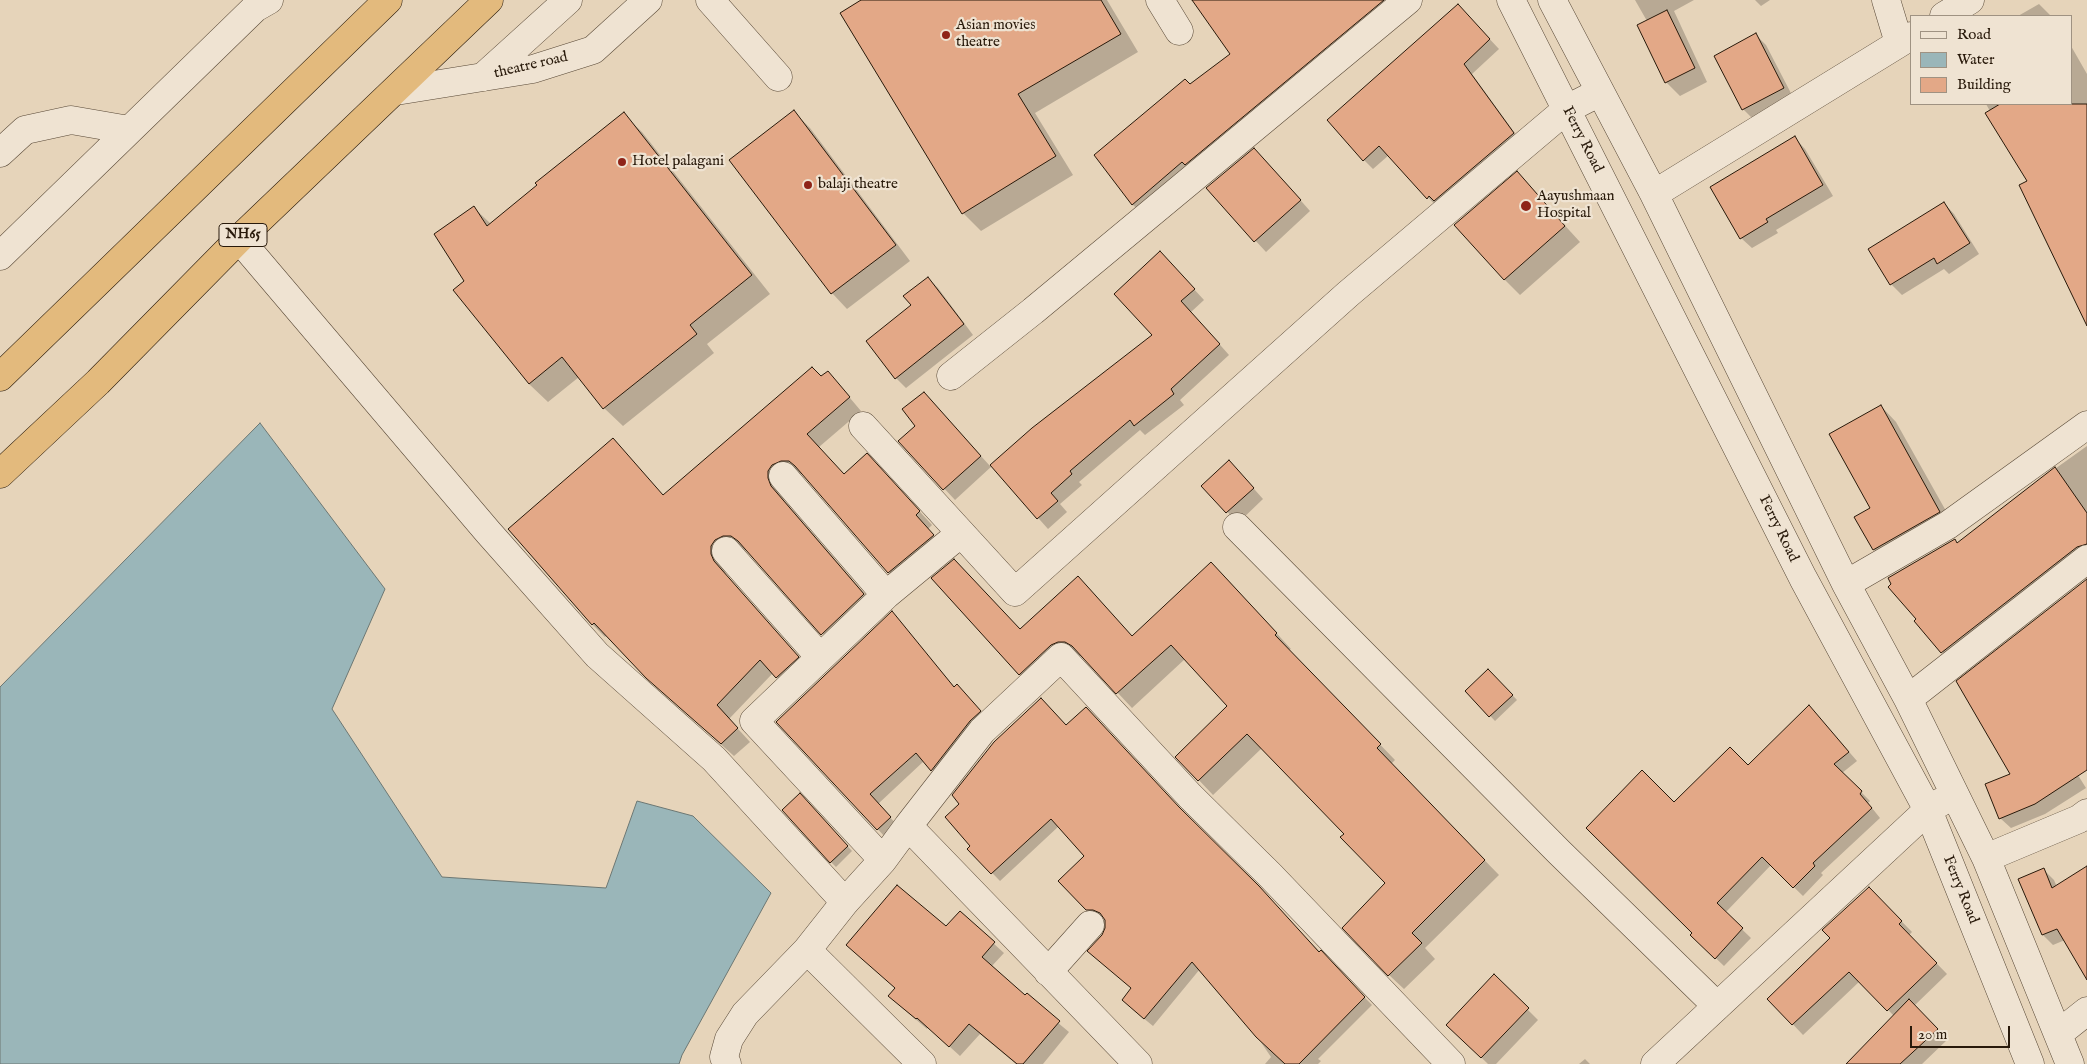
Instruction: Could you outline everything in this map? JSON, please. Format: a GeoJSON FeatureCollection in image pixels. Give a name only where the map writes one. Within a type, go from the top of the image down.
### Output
{"type":"FeatureCollection","features":[{"type":"Feature","properties":{"kind":"highway"},"geometry":{"type":"LineString","coordinates":[[0,377],[388,0]]}},
{"type":"Feature","properties":{"kind":"highway","name":"NH65"},"geometry":{"type":"LineString","coordinates":[[0,474],[98,382],[238,239],[396,91],[489,0]]}},
{"type":"Feature","properties":{"kind":"street"},"geometry":{"type":"LineString","coordinates":[[0,256],[255,8],[269,0]]}},
{"type":"Feature","properties":{"kind":"street"},"geometry":{"type":"LineString","coordinates":[[483,77],[568,0]]}},
{"type":"Feature","properties":{"kind":"street","name":"theatre road"},"geometry":{"type":"LineString","coordinates":[[396,91],[533,69],[593,50],[648,0]]}},
{"type":"Feature","properties":{"kind":"street"},"geometry":{"type":"LineString","coordinates":[[710,0],[778,76]]}},
{"type":"Feature","properties":{"kind":"street"},"geometry":{"type":"LineString","coordinates":[[1160,0],[1179,32]]}},
{"type":"Feature","properties":{"kind":"street"},"geometry":{"type":"LineString","coordinates":[[951,376],[1032,312],[1408,0]]}},
{"type":"Feature","properties":{"kind":"street","name":"Ferry Road"},"geometry":{"type":"LineString","coordinates":[[1511,0],[1803,578],[1928,810],[2030,1064]]}},
{"type":"Feature","properties":{"kind":"street"},"geometry":{"type":"LineString","coordinates":[[1552,0],[1654,194],[1841,574],[1908,699],[1986,858],[2070,1064]]}},
{"type":"Feature","properties":{"kind":"street"},"geometry":{"type":"LineString","coordinates":[[1654,194],[1905,40],[1886,0]]}},
{"type":"Feature","properties":{"kind":"street"},"geometry":{"type":"LineString","coordinates":[[1946,15],[1970,0]]}},
{"type":"Feature","properties":{"kind":"street"},"geometry":{"type":"LineString","coordinates":[[863,426],[1015,592],[1348,294],[1566,110],[1600,92]]}},
{"type":"Feature","properties":{"kind":"street"},"geometry":{"type":"LineString","coordinates":[[0,153],[25,130],[71,120],[129,130]]}},
{"type":"Feature","properties":{"kind":"street"},"geometry":{"type":"LineString","coordinates":[[238,239],[488,532],[597,655],[714,759],[845,902]]}},
{"type":"Feature","properties":{"kind":"street"},"geometry":{"type":"LineString","coordinates":[[1803,578],[1841,574],[1948,525],[2087,425]]}},
{"type":"Feature","properties":{"kind":"street"},"geometry":{"type":"LineString","coordinates":[[783,476],[886,595]]}},
{"type":"Feature","properties":{"kind":"street"},"geometry":{"type":"LineString","coordinates":[[1237,527],[1559,852],[1717,1006]]}},
{"type":"Feature","properties":{"kind":"street"},"geometry":{"type":"LineString","coordinates":[[883,860],[754,721],[886,595],[960,533]]}},
{"type":"Feature","properties":{"kind":"street"},"geometry":{"type":"LineString","coordinates":[[726,551],[820,657]]}},
{"type":"Feature","properties":{"kind":"street"},"geometry":{"type":"LineString","coordinates":[[1908,699],[2087,559]]}},
{"type":"Feature","properties":{"kind":"street"},"geometry":{"type":"LineString","coordinates":[[727,1064],[724,1057],[730,1039],[745,1014],[807,950],[845,902],[883,860],[982,731],[1061,657],[1190,796],[1270,875],[1451,1064]]}},
{"type":"Feature","properties":{"kind":"street"},"geometry":{"type":"LineString","coordinates":[[1655,1064],[1928,810],[1954,795]]}},
{"type":"Feature","properties":{"kind":"street"},"geometry":{"type":"LineString","coordinates":[[1986,858],[2079,819],[2087,813]]}},
{"type":"Feature","properties":{"kind":"street"},"geometry":{"type":"LineString","coordinates":[[908,826],[1138,1064]]}},
{"type":"Feature","properties":{"kind":"street"},"geometry":{"type":"LineString","coordinates":[[1048,972],[1090,925]]}},
{"type":"Feature","properties":{"kind":"street"},"geometry":{"type":"LineString","coordinates":[[807,950],[922,1064]]}},
{"type":"Feature","properties":{"kind":"street"},"geometry":{"type":"LineString","coordinates":[[2058,1034],[2087,1011]]}},
{"type":"Feature","properties":{"kind":"water"},"geometry":{"type":"Polygon","coordinates":[[[260,423],[385,589],[332,709],[442,877],[606,888],[637,801],[693,816],[771,893],[682,1055],[679,1064],[0,1064],[0,687],[260,423]]]}},
{"type":"Feature","properties":{"kind":"building"},"geometry":{"type":"Polygon","coordinates":[[[861,0],[1101,0],[1121,34],[1018,94],[1056,156],[962,214],[840,13],[861,0]]]}},
{"type":"Feature","properties":{"kind":"building"},"geometry":{"type":"Polygon","coordinates":[[[1192,0],[1384,0],[1185,165],[1182,162],[1132,205],[1094,155],[1185,79],[1190,84],[1230,54],[1192,0]]]}},
{"type":"Feature","properties":{"kind":"building"},"geometry":{"type":"Polygon","coordinates":[[[1458,4],[1490,39],[1464,64],[1514,133],[1434,201],[1429,196],[1427,199],[1379,146],[1363,161],[1327,120],[1458,4]]]}},
{"type":"Feature","properties":{"kind":"building"},"geometry":{"type":"Polygon","coordinates":[[[1667,10],[1695,68],[1665,83],[1637,25],[1667,10]]]}},
{"type":"Feature","properties":{"kind":"building"},"geometry":{"type":"Polygon","coordinates":[[[1756,33],[1784,88],[1742,110],[1714,56],[1756,33]]]}},
{"type":"Feature","properties":{"kind":"building"},"geometry":{"type":"Polygon","coordinates":[[[2087,104],[2087,326],[2019,185],[2027,181],[1985,113],[1998,105],[2087,104]]]}},
{"type":"Feature","properties":{"kind":"building"},"geometry":{"type":"Polygon","coordinates":[[[794,110],[896,245],[831,294],[729,160],[794,110]]]}},
{"type":"Feature","properties":{"kind":"building"},"geometry":{"type":"Polygon","coordinates":[[[624,112],[752,275],[690,325],[697,334],[603,409],[562,357],[529,384],[453,290],[464,281],[434,234],[474,206],[487,226],[537,185],[535,183],[624,112]]]}},
{"type":"Feature","properties":{"kind":"building"},"geometry":{"type":"Polygon","coordinates":[[[1795,136],[1823,185],[1766,219],[1768,222],[1740,239],[1710,187],[1795,136]]]}},
{"type":"Feature","properties":{"kind":"building"},"geometry":{"type":"Polygon","coordinates":[[[1254,148],[1301,200],[1254,242],[1206,188],[1254,148]]]}},
{"type":"Feature","properties":{"kind":"building"},"geometry":{"type":"Polygon","coordinates":[[[1517,171],[1565,226],[1504,280],[1454,225],[1517,171]]]}},
{"type":"Feature","properties":{"kind":"building"},"geometry":{"type":"Polygon","coordinates":[[[1944,202],[1970,243],[1937,264],[1934,258],[1890,285],[1868,249],[1944,202]]]}},
{"type":"Feature","properties":{"kind":"building"},"geometry":{"type":"Polygon","coordinates":[[[1160,251],[1195,289],[1181,301],[1220,344],[1171,389],[1174,394],[1134,426],[1130,420],[1070,471],[1072,474],[1051,493],[1058,501],[1037,519],[990,465],[1032,428],[1152,335],[1114,294],[1160,251]]]}},
{"type":"Feature","properties":{"kind":"building"},"geometry":{"type":"Polygon","coordinates":[[[928,277],[964,324],[895,379],[866,341],[911,305],[903,296],[928,277]]]}},
{"type":"Feature","properties":{"kind":"building"},"geometry":{"type":"Polygon","coordinates":[[[812,367],[821,376],[828,371],[850,397],[807,434],[844,474],[867,453],[920,511],[916,515],[934,535],[888,573],[795,466],[789,461],[781,461],[772,465],[768,471],[771,486],[864,594],[821,635],[738,541],[731,536],[723,536],[715,540],[711,546],[711,554],[714,561],[799,657],[776,678],[760,660],[717,705],[738,728],[721,744],[646,678],[594,623],[592,625],[508,529],[613,438],[663,495],[812,367]]]}},
{"type":"Feature","properties":{"kind":"building"},"geometry":{"type":"Polygon","coordinates":[[[924,392],[981,456],[943,490],[898,441],[915,426],[902,409],[924,392]]]}},
{"type":"Feature","properties":{"kind":"building"},"geometry":{"type":"Polygon","coordinates":[[[1881,405],[1940,512],[1873,550],[1854,517],[1870,508],[1829,434],[1881,405]]]}},
{"type":"Feature","properties":{"kind":"building"},"geometry":{"type":"Polygon","coordinates":[[[1229,460],[1254,488],[1226,513],[1201,486],[1229,460]]]}},
{"type":"Feature","properties":{"kind":"building"},"geometry":{"type":"Polygon","coordinates":[[[2055,467],[2087,513],[2087,544],[2077,547],[1941,653],[1914,621],[1916,619],[1888,587],[1891,584],[1888,578],[1955,539],[1957,543],[2055,467]]]}},
{"type":"Feature","properties":{"kind":"building"},"geometry":{"type":"Polygon","coordinates":[[[954,559],[1020,629],[1078,576],[1132,636],[1211,562],[1277,633],[1275,635],[1381,744],[1377,748],[1485,860],[1412,933],[1422,943],[1388,976],[1342,928],[1385,883],[1340,837],[1344,834],[1247,734],[1198,781],[1175,757],[1227,706],[1171,645],[1116,694],[1072,646],[1065,642],[1051,645],[1019,675],[931,578],[954,559]]]}},
{"type":"Feature","properties":{"kind":"building"},"geometry":{"type":"Polygon","coordinates":[[[2087,579],[2087,770],[2035,804],[1999,819],[1985,784],[2010,774],[1956,681],[2087,579]]]}},
{"type":"Feature","properties":{"kind":"building"},"geometry":{"type":"Polygon","coordinates":[[[892,611],[954,687],[957,684],[981,711],[970,721],[931,771],[916,753],[870,794],[891,817],[877,830],[776,722],[892,611]]]}},
{"type":"Feature","properties":{"kind":"building"},"geometry":{"type":"Polygon","coordinates":[[[1488,669],[1513,695],[1489,717],[1465,691],[1488,669]]]}},
{"type":"Feature","properties":{"kind":"building"},"geometry":{"type":"Polygon","coordinates":[[[1041,698],[1066,725],[1086,707],[1179,807],[1259,886],[1319,952],[1321,950],[1365,997],[1299,1064],[1285,1064],[1256,1037],[1192,962],[1144,1019],[1122,1000],[1131,988],[1087,951],[1102,935],[1105,928],[1105,920],[1100,913],[1086,910],[1058,881],[1084,856],[1051,819],[991,874],[967,849],[970,846],[945,817],[959,804],[952,795],[994,742],[1041,698]]]}},
{"type":"Feature","properties":{"kind":"building"},"geometry":{"type":"Polygon","coordinates":[[[1809,705],[1849,752],[1834,764],[1862,791],[1860,794],[1872,808],[1813,863],[1815,866],[1793,888],[1762,857],[1717,903],[1743,928],[1715,959],[1690,935],[1692,933],[1586,828],[1642,770],[1674,802],[1730,747],[1748,765],[1809,705]]]}},
{"type":"Feature","properties":{"kind":"building"},"geometry":{"type":"Polygon","coordinates":[[[800,793],[848,846],[830,863],[782,810],[800,793]]]}},
{"type":"Feature","properties":{"kind":"building"},"geometry":{"type":"Polygon","coordinates":[[[2087,866],[2087,980],[2057,929],[2042,935],[2018,879],[2044,868],[2052,888],[2087,866]]]}},
{"type":"Feature","properties":{"kind":"building"},"geometry":{"type":"Polygon","coordinates":[[[897,885],[946,926],[960,911],[995,942],[982,957],[1025,995],[1027,993],[1060,1021],[1023,1064],[1017,1064],[969,1024],[949,1047],[917,1018],[888,996],[895,988],[846,945],[897,885]]]}},
{"type":"Feature","properties":{"kind":"building"},"geometry":{"type":"Polygon","coordinates":[[[1869,887],[1902,921],[1899,924],[1937,963],[1887,1011],[1849,972],[1792,1025],[1767,999],[1830,938],[1822,930],[1869,887]]]}},
{"type":"Feature","properties":{"kind":"building"},"geometry":{"type":"Polygon","coordinates":[[[1494,974],[1529,1008],[1481,1058],[1446,1025],[1494,974]]]}},
{"type":"Feature","properties":{"kind":"building"},"geometry":{"type":"Polygon","coordinates":[[[1909,999],[1938,1029],[1900,1064],[1846,1064],[1909,999]]]}},
{"type":"Feature","properties":{"kind":"place","name":"Asian movies theatre"},"geometry":{"type":"Point","coordinates":[946,35]}},
{"type":"Feature","properties":{"kind":"place","name":"Hotel palagani"},"geometry":{"type":"Point","coordinates":[622,162]}},
{"type":"Feature","properties":{"kind":"place","name":"balaji theatre"},"geometry":{"type":"Point","coordinates":[808,185]}},
{"type":"Feature","properties":{"kind":"place","name":"Aayushmaan Hospital"},"geometry":{"type":"Point","coordinates":[1526,206]}}]}
